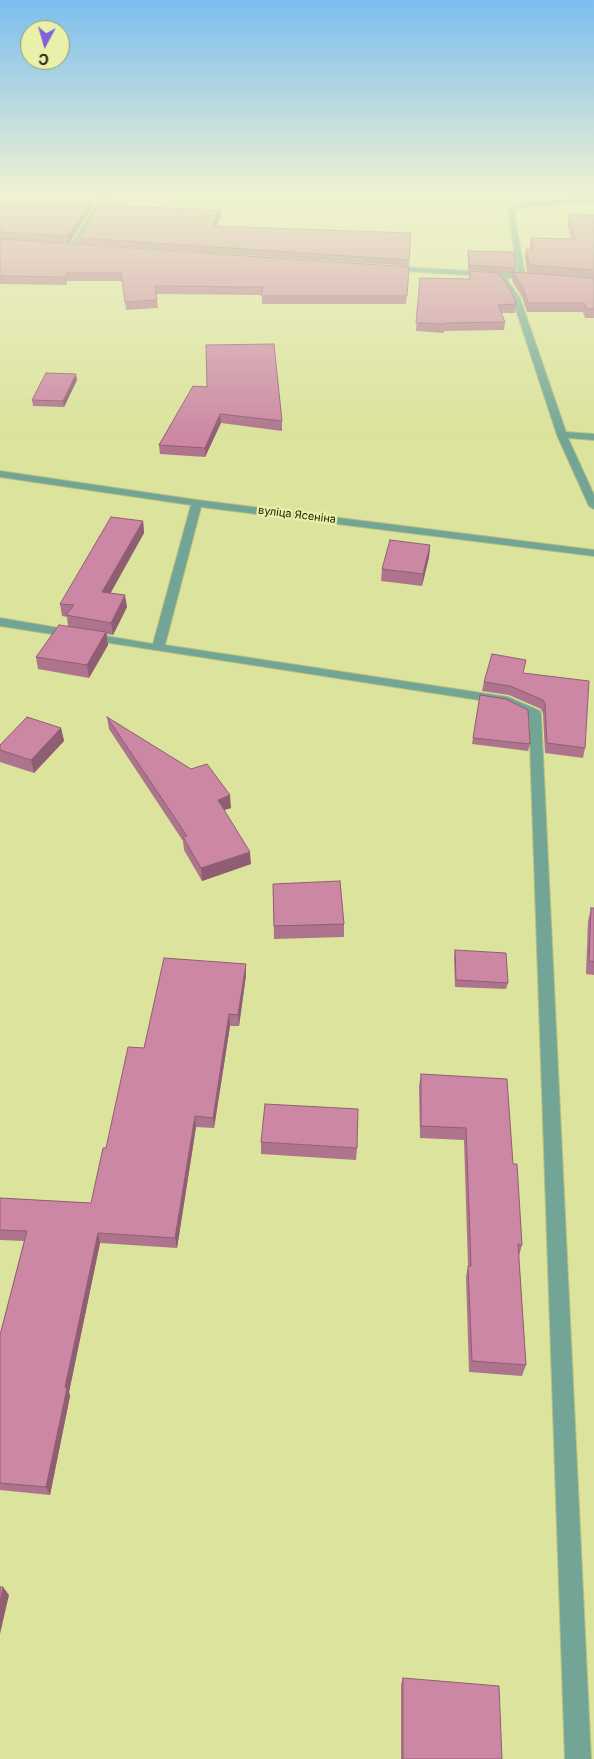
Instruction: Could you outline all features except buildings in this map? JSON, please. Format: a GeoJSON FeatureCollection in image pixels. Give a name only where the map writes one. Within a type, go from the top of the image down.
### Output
{"type":"FeatureCollection","features":[{"type":"Feature","properties":{"kind":"street"},"geometry":{"type":"LineString","coordinates":[[483,274],[540,278]]}},
{"type":"Feature","properties":{"kind":"street"},"geometry":{"type":"LineString","coordinates":[[499,275],[508,284],[516,298],[562,435],[594,506]]}},
{"type":"Feature","properties":{"kind":"street"},"geometry":{"type":"LineString","coordinates":[[562,435],[594,437]]}},
{"type":"Feature","properties":{"kind":"street","name":"вуліца Ясеніна"},"geometry":{"type":"LineString","coordinates":[[0,474],[197,503],[594,553]]}},
{"type":"Feature","properties":{"kind":"street"},"geometry":{"type":"LineString","coordinates":[[158,648],[197,503]]}},
{"type":"Feature","properties":{"kind":"street"},"geometry":{"type":"LineString","coordinates":[[0,622],[508,701],[535,714],[578,1759]]}}]}
